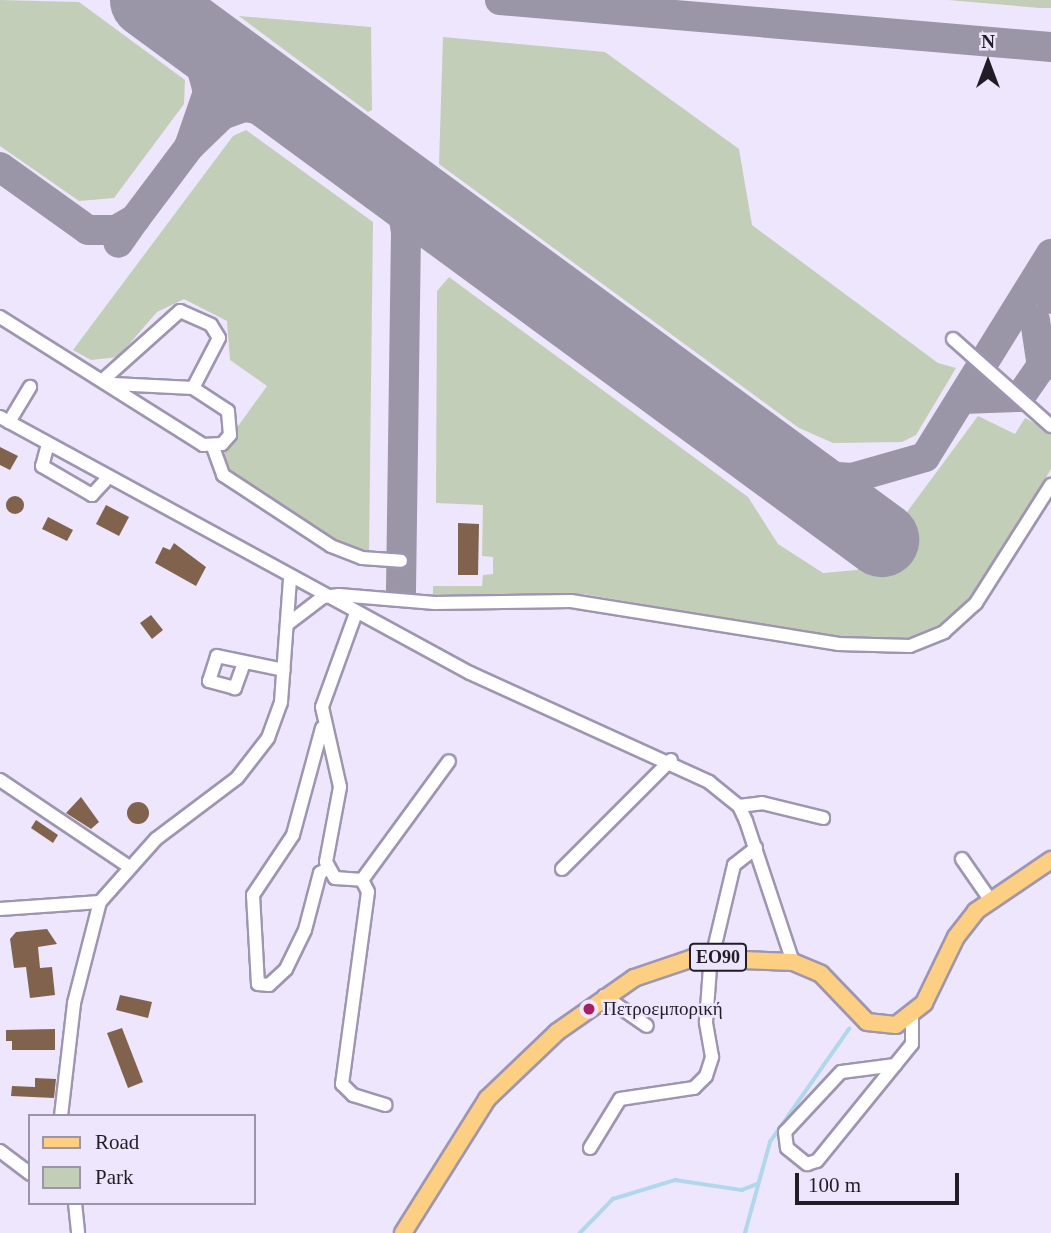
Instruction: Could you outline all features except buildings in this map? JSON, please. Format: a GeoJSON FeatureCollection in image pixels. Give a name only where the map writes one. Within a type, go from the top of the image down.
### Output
{"type":"FeatureCollection","features":[{"type":"Feature","properties":{"kind":"main road"},"geometry":{"type":"LineString","coordinates":[[912,1017],[956,937],[989,898],[1051,860]]}},
{"type":"Feature","properties":{"kind":"main road","name":"ΕΟ90"},"geometry":{"type":"LineString","coordinates":[[403,1233],[478,1110],[604,996],[685,959],[793,962],[821,974],[867,1022],[890,1026],[912,1017]]}},
{"type":"Feature","properties":{"kind":"street"},"geometry":{"type":"LineString","coordinates":[[108,381],[180,311],[211,325],[219,338],[193,388]]}},
{"type":"Feature","properties":{"kind":"street"},"geometry":{"type":"LineString","coordinates":[[0,317],[213,447],[223,475],[320,539],[362,558],[401,561]]}},
{"type":"Feature","properties":{"kind":"street"},"geometry":{"type":"LineString","coordinates":[[953,339],[1051,426]]}},
{"type":"Feature","properties":{"kind":"street"},"geometry":{"type":"LineString","coordinates":[[108,381],[193,388],[228,411],[232,423],[230,435],[213,447]]}},
{"type":"Feature","properties":{"kind":"street"},"geometry":{"type":"LineString","coordinates":[[30,387],[4,420],[323,597],[470,673],[671,761],[739,806],[756,848],[793,962]]}},
{"type":"Feature","properties":{"kind":"street"},"geometry":{"type":"LineString","coordinates":[[48,444],[42,466],[92,495],[109,477]]}},
{"type":"Feature","properties":{"kind":"street"},"geometry":{"type":"LineString","coordinates":[[289,623],[323,597],[618,604],[838,644],[910,646],[944,632],[976,604],[1051,485]]}},
{"type":"Feature","properties":{"kind":"street"},"geometry":{"type":"LineString","coordinates":[[61,1114],[74,1003],[100,902],[128,866],[248,767],[276,721],[289,623],[290,578]]}},
{"type":"Feature","properties":{"kind":"street"},"geometry":{"type":"LineString","coordinates":[[327,869],[320,873],[286,969],[269,985],[258,984],[253,895],[293,835],[322,728],[322,707],[356,613]]}},
{"type":"Feature","properties":{"kind":"street"},"geometry":{"type":"LineString","coordinates":[[244,663],[284,670]]}},
{"type":"Feature","properties":{"kind":"street"},"geometry":{"type":"LineString","coordinates":[[322,728],[340,787],[327,869]]}},
{"type":"Feature","properties":{"kind":"street"},"geometry":{"type":"LineString","coordinates":[[362,880],[449,761]]}},
{"type":"Feature","properties":{"kind":"street"},"geometry":{"type":"LineString","coordinates":[[562,869],[671,761]]}},
{"type":"Feature","properties":{"kind":"street"},"geometry":{"type":"LineString","coordinates":[[0,780],[128,866]]}},
{"type":"Feature","properties":{"kind":"street"},"geometry":{"type":"LineString","coordinates":[[739,806],[762,803],[823,818]]}},
{"type":"Feature","properties":{"kind":"street"},"geometry":{"type":"LineString","coordinates":[[715,945],[734,865],[756,848]]}},
{"type":"Feature","properties":{"kind":"street"},"geometry":{"type":"LineString","coordinates":[[962,859],[989,898]]}},
{"type":"Feature","properties":{"kind":"street"},"geometry":{"type":"LineString","coordinates":[[327,869],[335,877],[362,880]]}},
{"type":"Feature","properties":{"kind":"street"},"geometry":{"type":"LineString","coordinates":[[362,880],[368,892],[340,1076],[347,1092],[386,1105]]}},
{"type":"Feature","properties":{"kind":"street"},"geometry":{"type":"LineString","coordinates":[[0,909],[100,902]]}},
{"type":"Feature","properties":{"kind":"street"},"geometry":{"type":"LineString","coordinates":[[590,1148],[620,1099],[694,1087],[706,1076],[712,1057],[706,1022],[710,968]]}},
{"type":"Feature","properties":{"kind":"street"},"geometry":{"type":"LineString","coordinates":[[604,996],[647,1026]]}},
{"type":"Feature","properties":{"kind":"street"},"geometry":{"type":"LineString","coordinates":[[895,1065],[841,1072],[785,1132],[787,1148],[807,1164],[817,1161],[895,1065],[917,1035],[912,1017]]}},
{"type":"Feature","properties":{"kind":"street"},"geometry":{"type":"LineString","coordinates":[[0,1151],[28,1172]]}},
{"type":"Feature","properties":{"kind":"street"},"geometry":{"type":"LineString","coordinates":[[75,1205],[78,1233]]}},
{"type":"Feature","properties":{"kind":"green space"},"geometry":{"type":"Polygon","coordinates":[[[0,0],[79,2],[185,80],[184,104],[114,198],[79,201],[0,146],[0,0]]]}},
{"type":"Feature","properties":{"kind":"green space"},"geometry":{"type":"Polygon","coordinates":[[[948,0],[1051,0],[1051,8],[1040,8],[948,0]]]}},
{"type":"Feature","properties":{"kind":"green space"},"geometry":{"type":"Polygon","coordinates":[[[239,16],[371,27],[372,110],[368,112],[239,16]]]}},
{"type":"Feature","properties":{"kind":"green space"},"geometry":{"type":"Polygon","coordinates":[[[443,37],[605,52],[739,149],[752,225],[938,363],[956,368],[916,435],[902,442],[833,443],[799,428],[439,164],[443,37]]]}},
{"type":"Feature","properties":{"kind":"green space"},"geometry":{"type":"Polygon","coordinates":[[[246,130],[373,222],[369,552],[341,545],[242,485],[227,467],[220,451],[267,386],[230,360],[227,321],[184,299],[157,312],[118,357],[91,360],[73,350],[233,136],[246,130]]]}},
{"type":"Feature","properties":{"kind":"green space"},"geometry":{"type":"Polygon","coordinates":[[[449,277],[748,497],[778,544],[823,573],[857,570],[870,562],[978,416],[1015,434],[1025,418],[1051,432],[1051,469],[987,579],[946,623],[912,640],[863,641],[583,594],[433,596],[433,586],[482,586],[483,575],[493,574],[493,557],[482,556],[483,505],[436,503],[437,291],[449,277]]]}},
{"type":"Feature","properties":{"kind":"waterway"},"geometry":{"type":"LineString","coordinates":[[745,1233],[770,1142],[849,1029]]}},
{"type":"Feature","properties":{"kind":"waterway"},"geometry":{"type":"LineString","coordinates":[[580,1233],[613,1199],[675,1180],[742,1190],[758,1184]]}},
{"type":"Feature","properties":{"kind":"taxiway"},"geometry":{"type":"LineString","coordinates":[[500,0],[1051,47]]}},
{"type":"Feature","properties":{"kind":"taxiway"},"geometry":{"type":"LineString","coordinates":[[178,22],[195,44],[208,92],[189,147],[222,115],[244,107],[305,116]]}},
{"type":"Feature","properties":{"kind":"taxiway"},"geometry":{"type":"LineString","coordinates":[[135,219],[189,147]]}},
{"type":"Feature","properties":{"kind":"taxiway"},"geometry":{"type":"LineString","coordinates":[[0,167],[88,230],[116,230],[135,219],[118,243]]}},
{"type":"Feature","properties":{"kind":"taxiway"},"geometry":{"type":"LineString","coordinates":[[377,169],[400,194],[406,232],[401,593]]}},
{"type":"Feature","properties":{"kind":"taxiway"},"geometry":{"type":"LineString","coordinates":[[794,474],[852,478],[925,457],[1051,254]]}},
{"type":"Feature","properties":{"kind":"taxiway"},"geometry":{"type":"LineString","coordinates":[[1035,320],[1042,367]]}},
{"type":"Feature","properties":{"kind":"taxiway"},"geometry":{"type":"LineString","coordinates":[[962,399],[1020,397],[1051,352]]}},
{"type":"Feature","properties":{"kind":"runway"},"geometry":{"type":"LineString","coordinates":[[147,0],[881,539]]}},
{"type":"Feature","properties":{"kind":"place","name":"Πετροεμπορική"},"geometry":{"type":"Point","coordinates":[589,1009]}}]}
